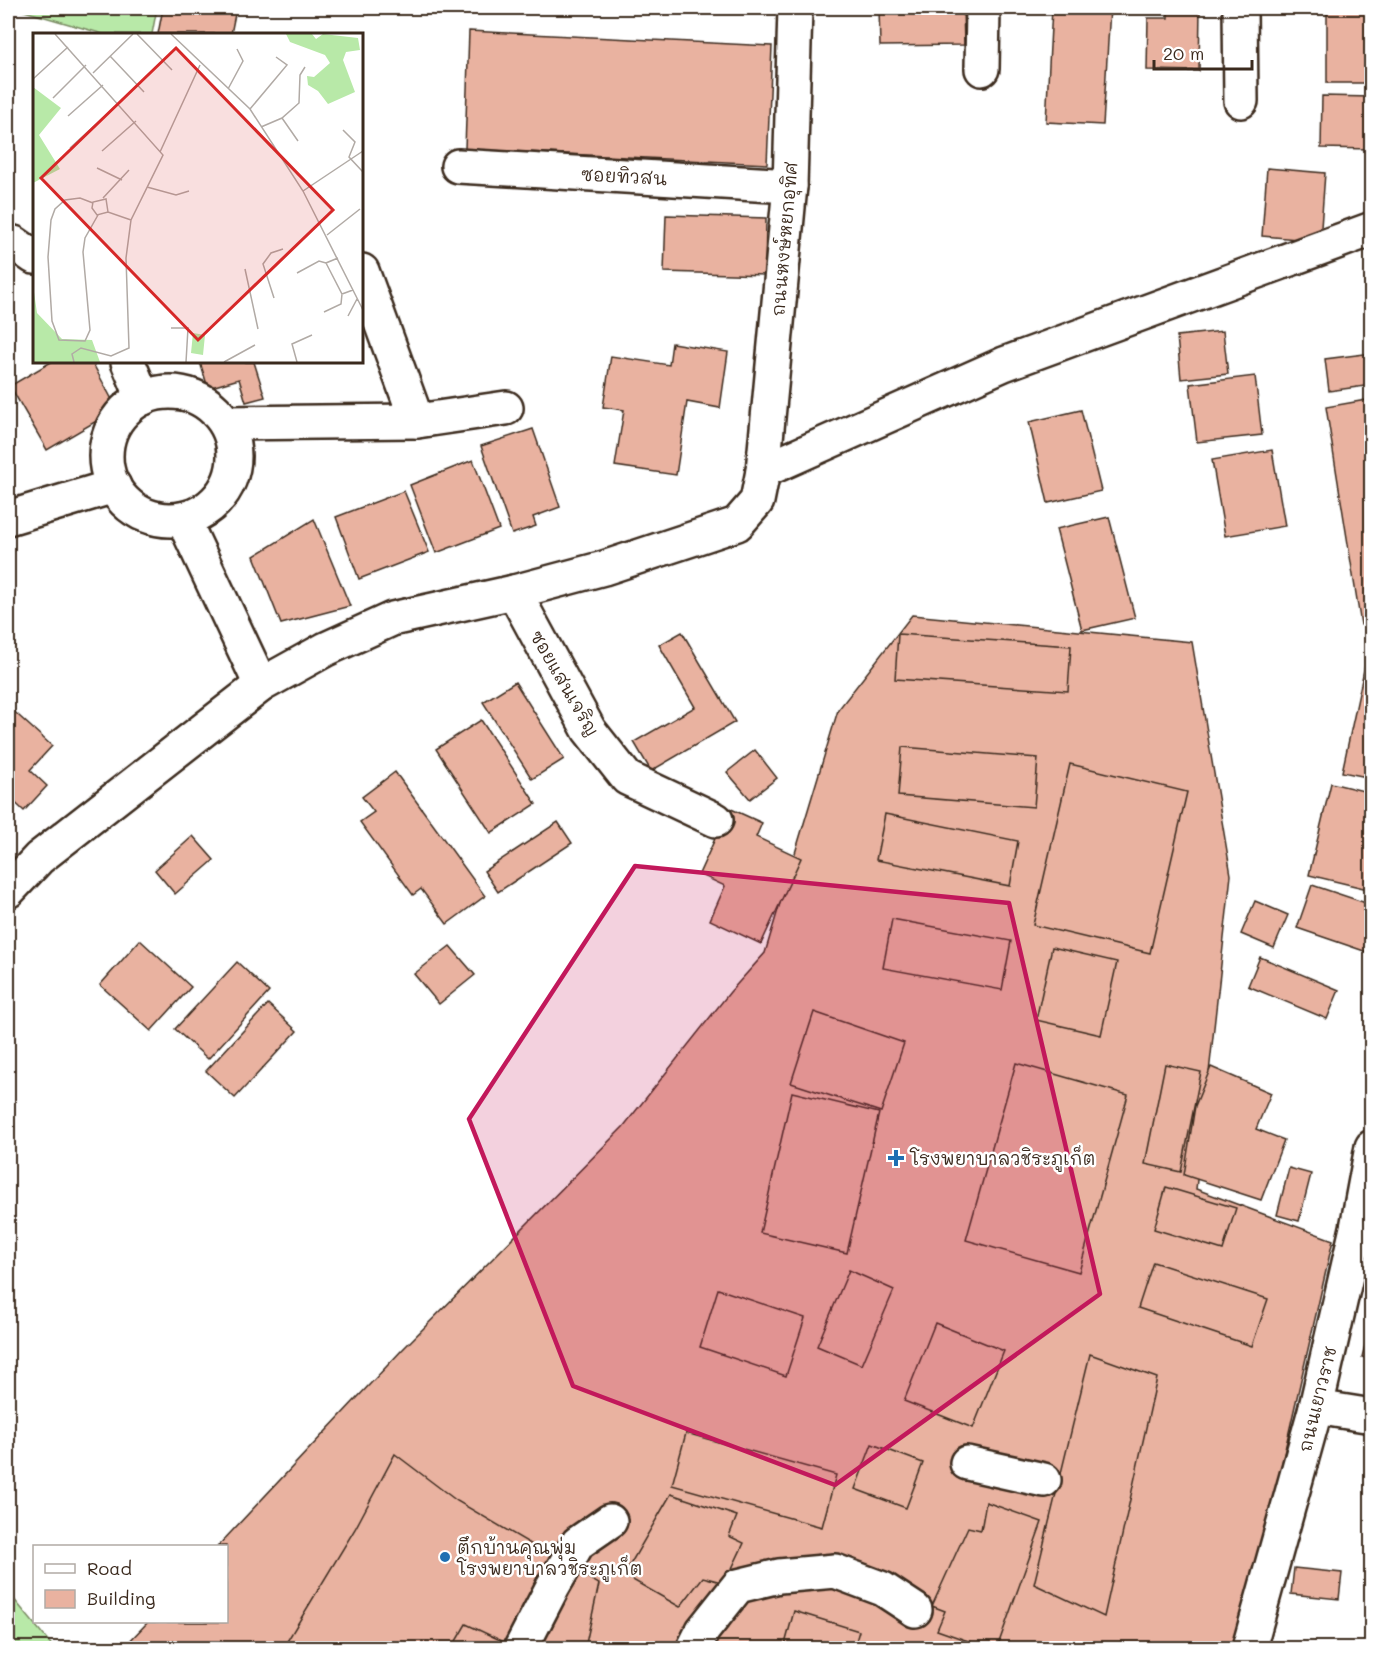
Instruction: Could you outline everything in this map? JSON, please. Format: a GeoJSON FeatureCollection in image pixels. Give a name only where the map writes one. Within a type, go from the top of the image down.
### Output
{"type":"FeatureCollection","features":[{"type":"Feature","properties":{"kind":"street","name":"ถนนหงษ์หยกอุทิศ"},"geometry":{"type":"LineString","coordinates":[[8,891],[39,858],[261,685],[326,649],[392,619],[514,592],[604,568],[737,524],[757,501],[763,471],[790,186],[795,8]]}},
{"type":"Feature","properties":{"kind":"street"},"geometry":{"type":"LineString","coordinates":[[982,69],[983,8]]}},
{"type":"Feature","properties":{"kind":"street"},"geometry":{"type":"LineString","coordinates":[[1240,8],[1241,101]]}},
{"type":"Feature","properties":{"kind":"street","name":"ซอยทิวสน"},"geometry":{"type":"LineString","coordinates":[[458,166],[790,186]]}},
{"type":"Feature","properties":{"kind":"street"},"geometry":{"type":"LineString","coordinates":[[763,471],[1004,364],[1371,229]]}},
{"type":"Feature","properties":{"kind":"street"},"geometry":{"type":"LineString","coordinates":[[8,242],[14,243],[33,256]]}},
{"type":"Feature","properties":{"kind":"street"},"geometry":{"type":"LineString","coordinates":[[363,274],[417,421]]}},
{"type":"Feature","properties":{"kind":"street"},"geometry":{"type":"LineString","coordinates":[[128,363],[143,398]]}},
{"type":"Feature","properties":{"kind":"street"},"geometry":{"type":"LineString","coordinates":[[179,392],[201,399],[219,413],[226,423],[234,444],[235,461],[230,483],[217,501],[198,514],[183,519],[160,520],[139,512],[124,501],[111,482],[106,460],[107,443],[115,422],[136,401],[143,398],[156,393],[179,392]]}},
{"type":"Feature","properties":{"kind":"street"},"geometry":{"type":"LineString","coordinates":[[226,423],[417,421],[506,408]]}},
{"type":"Feature","properties":{"kind":"street"},"geometry":{"type":"LineString","coordinates":[[8,518],[114,486]]}},
{"type":"Feature","properties":{"kind":"street"},"geometry":{"type":"LineString","coordinates":[[183,519],[261,685]]}},
{"type":"Feature","properties":{"kind":"street","name":"ซอยแสนเจริญ"},"geometry":{"type":"LineString","coordinates":[[514,592],[589,730],[627,778],[716,820]]}},
{"type":"Feature","properties":{"kind":"street","name":"ถนนเยาวราช"},"geometry":{"type":"LineString","coordinates":[[1249,1648],[1316,1407],[1358,1228],[1371,1147]]}},
{"type":"Feature","properties":{"kind":"street"},"geometry":{"type":"LineString","coordinates":[[1316,1407],[1371,1416]]}},
{"type":"Feature","properties":{"kind":"street"},"geometry":{"type":"LineString","coordinates":[[967,1463],[1044,1480]]}},
{"type":"Feature","properties":{"kind":"street"},"geometry":{"type":"LineString","coordinates":[[521,1648],[578,1543],[610,1521]]}},
{"type":"Feature","properties":{"kind":"street"},"geometry":{"type":"LineString","coordinates":[[694,1648],[704,1630],[738,1586],[779,1576],[835,1571],[883,1589],[915,1610]]}},
{"type":"Feature","properties":{"kind":"highlighted area"},"geometry":{"type":"Polygon","coordinates":[[[635,866],[1009,903],[1100,1294],[835,1485],[573,1386],[469,1119],[635,866]]]}},
{"type":"Feature","properties":{"kind":"green space"},"geometry":{"type":"Polygon","coordinates":[[[14,8],[157,8],[152,33],[100,33],[14,8]]]}},
{"type":"Feature","properties":{"kind":"green space"},"geometry":{"type":"Polygon","coordinates":[[[13,1598],[54,1648],[8,1648],[8,1603],[13,1598]]]}},
{"type":"Feature","properties":{"kind":"building"},"geometry":{"type":"Polygon","coordinates":[[[163,8],[250,8],[249,11],[236,9],[231,33],[158,33],[163,8]]]}},
{"type":"Feature","properties":{"kind":"building"},"geometry":{"type":"Polygon","coordinates":[[[879,8],[963,8],[964,45],[880,46],[879,8]]]}},
{"type":"Feature","properties":{"kind":"building"},"geometry":{"type":"Polygon","coordinates":[[[1052,8],[1110,8],[1103,125],[1046,122],[1052,8]]]}},
{"type":"Feature","properties":{"kind":"building"},"geometry":{"type":"Polygon","coordinates":[[[1168,8],[1200,8],[1199,71],[1147,70],[1148,18],[1168,18],[1168,8]]]}},
{"type":"Feature","properties":{"kind":"building"},"geometry":{"type":"Polygon","coordinates":[[[1327,8],[1372,8],[1372,83],[1327,83],[1327,8]]]}},
{"type":"Feature","properties":{"kind":"building"},"geometry":{"type":"Polygon","coordinates":[[[469,31],[772,46],[767,164],[465,149],[469,31]]]}},
{"type":"Feature","properties":{"kind":"building"},"geometry":{"type":"Polygon","coordinates":[[[1322,96],[1372,97],[1372,149],[1321,148],[1322,96]]]}},
{"type":"Feature","properties":{"kind":"building"},"geometry":{"type":"Polygon","coordinates":[[[1267,168],[1325,173],[1320,241],[1262,236],[1267,168]]]}},
{"type":"Feature","properties":{"kind":"building"},"geometry":{"type":"Polygon","coordinates":[[[666,215],[766,218],[765,275],[664,272],[666,215]]]}},
{"type":"Feature","properties":{"kind":"building"},"geometry":{"type":"Polygon","coordinates":[[[1223,331],[1228,374],[1181,379],[1177,336],[1223,331]]]}},
{"type":"Feature","properties":{"kind":"building"},"geometry":{"type":"Polygon","coordinates":[[[672,343],[728,352],[720,408],[687,402],[676,475],[615,466],[624,410],[603,407],[611,356],[669,365],[672,343]]]}},
{"type":"Feature","properties":{"kind":"building"},"geometry":{"type":"Polygon","coordinates":[[[1372,353],[1372,385],[1329,391],[1325,359],[1372,353]]]}},
{"type":"Feature","properties":{"kind":"building"},"geometry":{"type":"Polygon","coordinates":[[[49,363],[93,363],[117,409],[47,450],[10,386],[49,363]]]}},
{"type":"Feature","properties":{"kind":"building"},"geometry":{"type":"Polygon","coordinates":[[[200,363],[254,363],[265,397],[246,402],[239,379],[208,388],[200,363]]]}},
{"type":"Feature","properties":{"kind":"building"},"geometry":{"type":"Polygon","coordinates":[[[1255,376],[1262,435],[1197,442],[1190,384],[1255,376]]]}},
{"type":"Feature","properties":{"kind":"building"},"geometry":{"type":"Polygon","coordinates":[[[1372,399],[1372,623],[1361,625],[1326,407],[1372,399]]]}},
{"type":"Feature","properties":{"kind":"building"},"geometry":{"type":"Polygon","coordinates":[[[1081,410],[1101,491],[1048,503],[1029,422],[1081,410]]]}},
{"type":"Feature","properties":{"kind":"building"},"geometry":{"type":"Polygon","coordinates":[[[533,429],[560,507],[533,517],[536,526],[512,534],[481,446],[533,429]]]}},
{"type":"Feature","properties":{"kind":"building"},"geometry":{"type":"Polygon","coordinates":[[[1272,450],[1285,526],[1225,536],[1212,460],[1272,450]]]}},
{"type":"Feature","properties":{"kind":"building"},"geometry":{"type":"Polygon","coordinates":[[[473,460],[499,529],[436,553],[410,485],[473,460]]]}},
{"type":"Feature","properties":{"kind":"building"},"geometry":{"type":"Polygon","coordinates":[[[404,491],[429,552],[359,579],[336,517],[404,491]]]}},
{"type":"Feature","properties":{"kind":"building"},"geometry":{"type":"Polygon","coordinates":[[[1109,517],[1135,618],[1082,630],[1056,529],[1109,517]]]}},
{"type":"Feature","properties":{"kind":"building"},"geometry":{"type":"Polygon","coordinates":[[[314,519],[350,606],[281,624],[254,556],[314,519]]]}},
{"type":"Feature","properties":{"kind":"building","name":"โรงพยาบาลวชิระภูเก็ต"},"geometry":{"type":"Polygon","coordinates":[[[912,615],[1192,642],[1231,875],[1196,1189],[1333,1240],[1256,1576],[1230,1648],[123,1648],[147,1623],[228,1623],[228,1545],[219,1545],[402,1350],[623,1127],[730,992],[765,953],[838,710],[912,615]]]}},
{"type":"Feature","properties":{"kind":"building"},"geometry":{"type":"Polygon","coordinates":[[[682,632],[735,722],[651,771],[634,742],[695,707],[659,645],[682,632]]]}},
{"type":"Feature","properties":{"kind":"building"},"geometry":{"type":"Polygon","coordinates":[[[898,634],[1071,646],[1068,691],[895,679],[898,634]]]}},
{"type":"Feature","properties":{"kind":"building"},"geometry":{"type":"Polygon","coordinates":[[[1370,642],[1372,642],[1372,778],[1342,772],[1370,642]]]}},
{"type":"Feature","properties":{"kind":"building"},"geometry":{"type":"Polygon","coordinates":[[[515,682],[564,759],[532,779],[483,702],[515,682]]]}},
{"type":"Feature","properties":{"kind":"building"},"geometry":{"type":"Polygon","coordinates":[[[8,706],[52,746],[30,770],[47,786],[24,811],[8,796],[8,706]]]}},
{"type":"Feature","properties":{"kind":"building"},"geometry":{"type":"Polygon","coordinates":[[[481,720],[536,804],[491,833],[436,749],[481,720]]]}},
{"type":"Feature","properties":{"kind":"building"},"geometry":{"type":"Polygon","coordinates":[[[902,747],[1038,758],[1034,807],[898,796],[902,747]]]}},
{"type":"Feature","properties":{"kind":"building"},"geometry":{"type":"Polygon","coordinates":[[[755,750],[777,778],[750,799],[727,772],[755,750]]]}},
{"type":"Feature","properties":{"kind":"building"},"geometry":{"type":"Polygon","coordinates":[[[1070,764],[1187,792],[1150,953],[1033,925],[1070,764]]]}},
{"type":"Feature","properties":{"kind":"building"},"geometry":{"type":"Polygon","coordinates":[[[395,772],[485,896],[447,924],[421,889],[413,895],[360,822],[374,812],[362,797],[395,772]]]}},
{"type":"Feature","properties":{"kind":"building"},"geometry":{"type":"Polygon","coordinates":[[[1331,783],[1372,793],[1372,890],[1309,875],[1331,783]]]}},
{"type":"Feature","properties":{"kind":"building"},"geometry":{"type":"Polygon","coordinates":[[[729,808],[762,823],[756,837],[801,858],[761,944],[710,920],[725,886],[699,874],[729,808]]]}},
{"type":"Feature","properties":{"kind":"building"},"geometry":{"type":"Polygon","coordinates":[[[885,814],[1018,841],[1010,886],[876,860],[885,814]]]}},
{"type":"Feature","properties":{"kind":"building"},"geometry":{"type":"Polygon","coordinates":[[[558,822],[572,843],[498,892],[484,871],[558,822]]]}},
{"type":"Feature","properties":{"kind":"building"},"geometry":{"type":"Polygon","coordinates":[[[193,836],[214,860],[175,894],[155,870],[193,836]]]}},
{"type":"Feature","properties":{"kind":"building"},"geometry":{"type":"Polygon","coordinates":[[[1312,885],[1372,905],[1372,938],[1367,952],[1297,928],[1312,885]]]}},
{"type":"Feature","properties":{"kind":"building"},"geometry":{"type":"Polygon","coordinates":[[[1255,901],[1288,915],[1274,948],[1241,934],[1255,901]]]}},
{"type":"Feature","properties":{"kind":"building"},"geometry":{"type":"Polygon","coordinates":[[[892,919],[1011,941],[1002,990],[883,968],[892,919]]]}},
{"type":"Feature","properties":{"kind":"building"},"geometry":{"type":"Polygon","coordinates":[[[140,940],[191,987],[151,1031],[100,985],[140,940]]]}},
{"type":"Feature","properties":{"kind":"building"},"geometry":{"type":"Polygon","coordinates":[[[450,946],[475,975],[439,1004],[414,974],[450,946]]]}},
{"type":"Feature","properties":{"kind":"building"},"geometry":{"type":"Polygon","coordinates":[[[1052,947],[1117,962],[1101,1035],[1036,1020],[1052,947]]]}},
{"type":"Feature","properties":{"kind":"building"},"geometry":{"type":"Polygon","coordinates":[[[1260,957],[1339,990],[1327,1019],[1248,986],[1260,957]]]}},
{"type":"Feature","properties":{"kind":"building"},"geometry":{"type":"Polygon","coordinates":[[[237,962],[269,992],[208,1059],[175,1029],[237,962]]]}},
{"type":"Feature","properties":{"kind":"building"},"geometry":{"type":"Polygon","coordinates":[[[268,1004],[297,1031],[235,1098],[206,1071],[268,1004]]]}},
{"type":"Feature","properties":{"kind":"building"},"geometry":{"type":"Polygon","coordinates":[[[814,1012],[904,1043],[881,1112],[791,1083],[814,1012]]]}},
{"type":"Feature","properties":{"kind":"building"},"geometry":{"type":"Polygon","coordinates":[[[1016,1063],[1128,1095],[1079,1272],[966,1240],[1016,1063]]]}},
{"type":"Feature","properties":{"kind":"building"},"geometry":{"type":"Polygon","coordinates":[[[1165,1064],[1201,1072],[1181,1172],[1145,1164],[1165,1064]]]}},
{"type":"Feature","properties":{"kind":"building"},"geometry":{"type":"Polygon","coordinates":[[[1211,1067],[1271,1093],[1256,1129],[1284,1140],[1261,1200],[1184,1175],[1195,1106],[1211,1067]]]}},
{"type":"Feature","properties":{"kind":"building"},"geometry":{"type":"Polygon","coordinates":[[[792,1092],[879,1113],[847,1253],[760,1233],[792,1092]]]}},
{"type":"Feature","properties":{"kind":"building"},"geometry":{"type":"Polygon","coordinates":[[[1289,1168],[1311,1174],[1299,1221],[1277,1215],[1289,1168]]]}},
{"type":"Feature","properties":{"kind":"building"},"geometry":{"type":"Polygon","coordinates":[[[1166,1187],[1236,1208],[1223,1250],[1154,1229],[1166,1187]]]}},
{"type":"Feature","properties":{"kind":"building"},"geometry":{"type":"Polygon","coordinates":[[[1153,1262],[1268,1299],[1252,1346],[1138,1308],[1153,1262]]]}},
{"type":"Feature","properties":{"kind":"building"},"geometry":{"type":"Polygon","coordinates":[[[849,1270],[894,1290],[862,1365],[817,1346],[849,1270]]]}},
{"type":"Feature","properties":{"kind":"building"},"geometry":{"type":"Polygon","coordinates":[[[718,1289],[805,1318],[786,1376],[700,1347],[718,1289]]]}},
{"type":"Feature","properties":{"kind":"building"},"geometry":{"type":"Polygon","coordinates":[[[1372,1318],[1372,1360],[1362,1357],[1372,1318]]]}},
{"type":"Feature","properties":{"kind":"building"},"geometry":{"type":"Polygon","coordinates":[[[935,1323],[1004,1351],[973,1428],[904,1401],[935,1323]]]}},
{"type":"Feature","properties":{"kind":"building"},"geometry":{"type":"Polygon","coordinates":[[[1090,1354],[1157,1378],[1104,1617],[1034,1584],[1090,1354]]]}},
{"type":"Feature","properties":{"kind":"building"},"geometry":{"type":"Polygon","coordinates":[[[686,1433],[836,1475],[822,1527],[672,1485],[686,1433]]]}},
{"type":"Feature","properties":{"kind":"building"},"geometry":{"type":"Polygon","coordinates":[[[872,1444],[923,1463],[906,1508],[855,1489],[872,1444]]]}},
{"type":"Feature","properties":{"kind":"building","name":"ตึกบ้านคุณพุ่ม โรงพยาบาลวชิระภูเก็ต"},"geometry":{"type":"Polygon","coordinates":[[[395,1454],[457,1501],[599,1584],[585,1648],[517,1648],[466,1624],[452,1648],[283,1648],[355,1529],[395,1454]]]}},
{"type":"Feature","properties":{"kind":"building"},"geometry":{"type":"Polygon","coordinates":[[[671,1494],[737,1516],[729,1536],[744,1543],[725,1583],[703,1577],[680,1607],[624,1575],[671,1494]]]}},
{"type":"Feature","properties":{"kind":"building"},"geometry":{"type":"Polygon","coordinates":[[[986,1502],[1042,1522],[997,1648],[988,1648],[937,1630],[945,1611],[932,1606],[968,1527],[981,1530],[986,1502]]]}},
{"type":"Feature","properties":{"kind":"building"},"geometry":{"type":"Polygon","coordinates":[[[1294,1568],[1342,1573],[1339,1599],[1291,1594],[1294,1568]]]}},
{"type":"Feature","properties":{"kind":"building"},"geometry":{"type":"Polygon","coordinates":[[[794,1611],[859,1631],[854,1648],[784,1648],[794,1611]]]}},
{"type":"Feature","properties":{"kind":"place","name":"โรงพยาบาลวชิระภูเก็ต"},"geometry":{"type":"Point","coordinates":[896,1158]}},
{"type":"Feature","properties":{"kind":"place","name":"ตึกบ้านคุณพุ่ม โรงพยาบาลวชิระภูเก็ต"},"geometry":{"type":"Point","coordinates":[445,1557]}}]}
